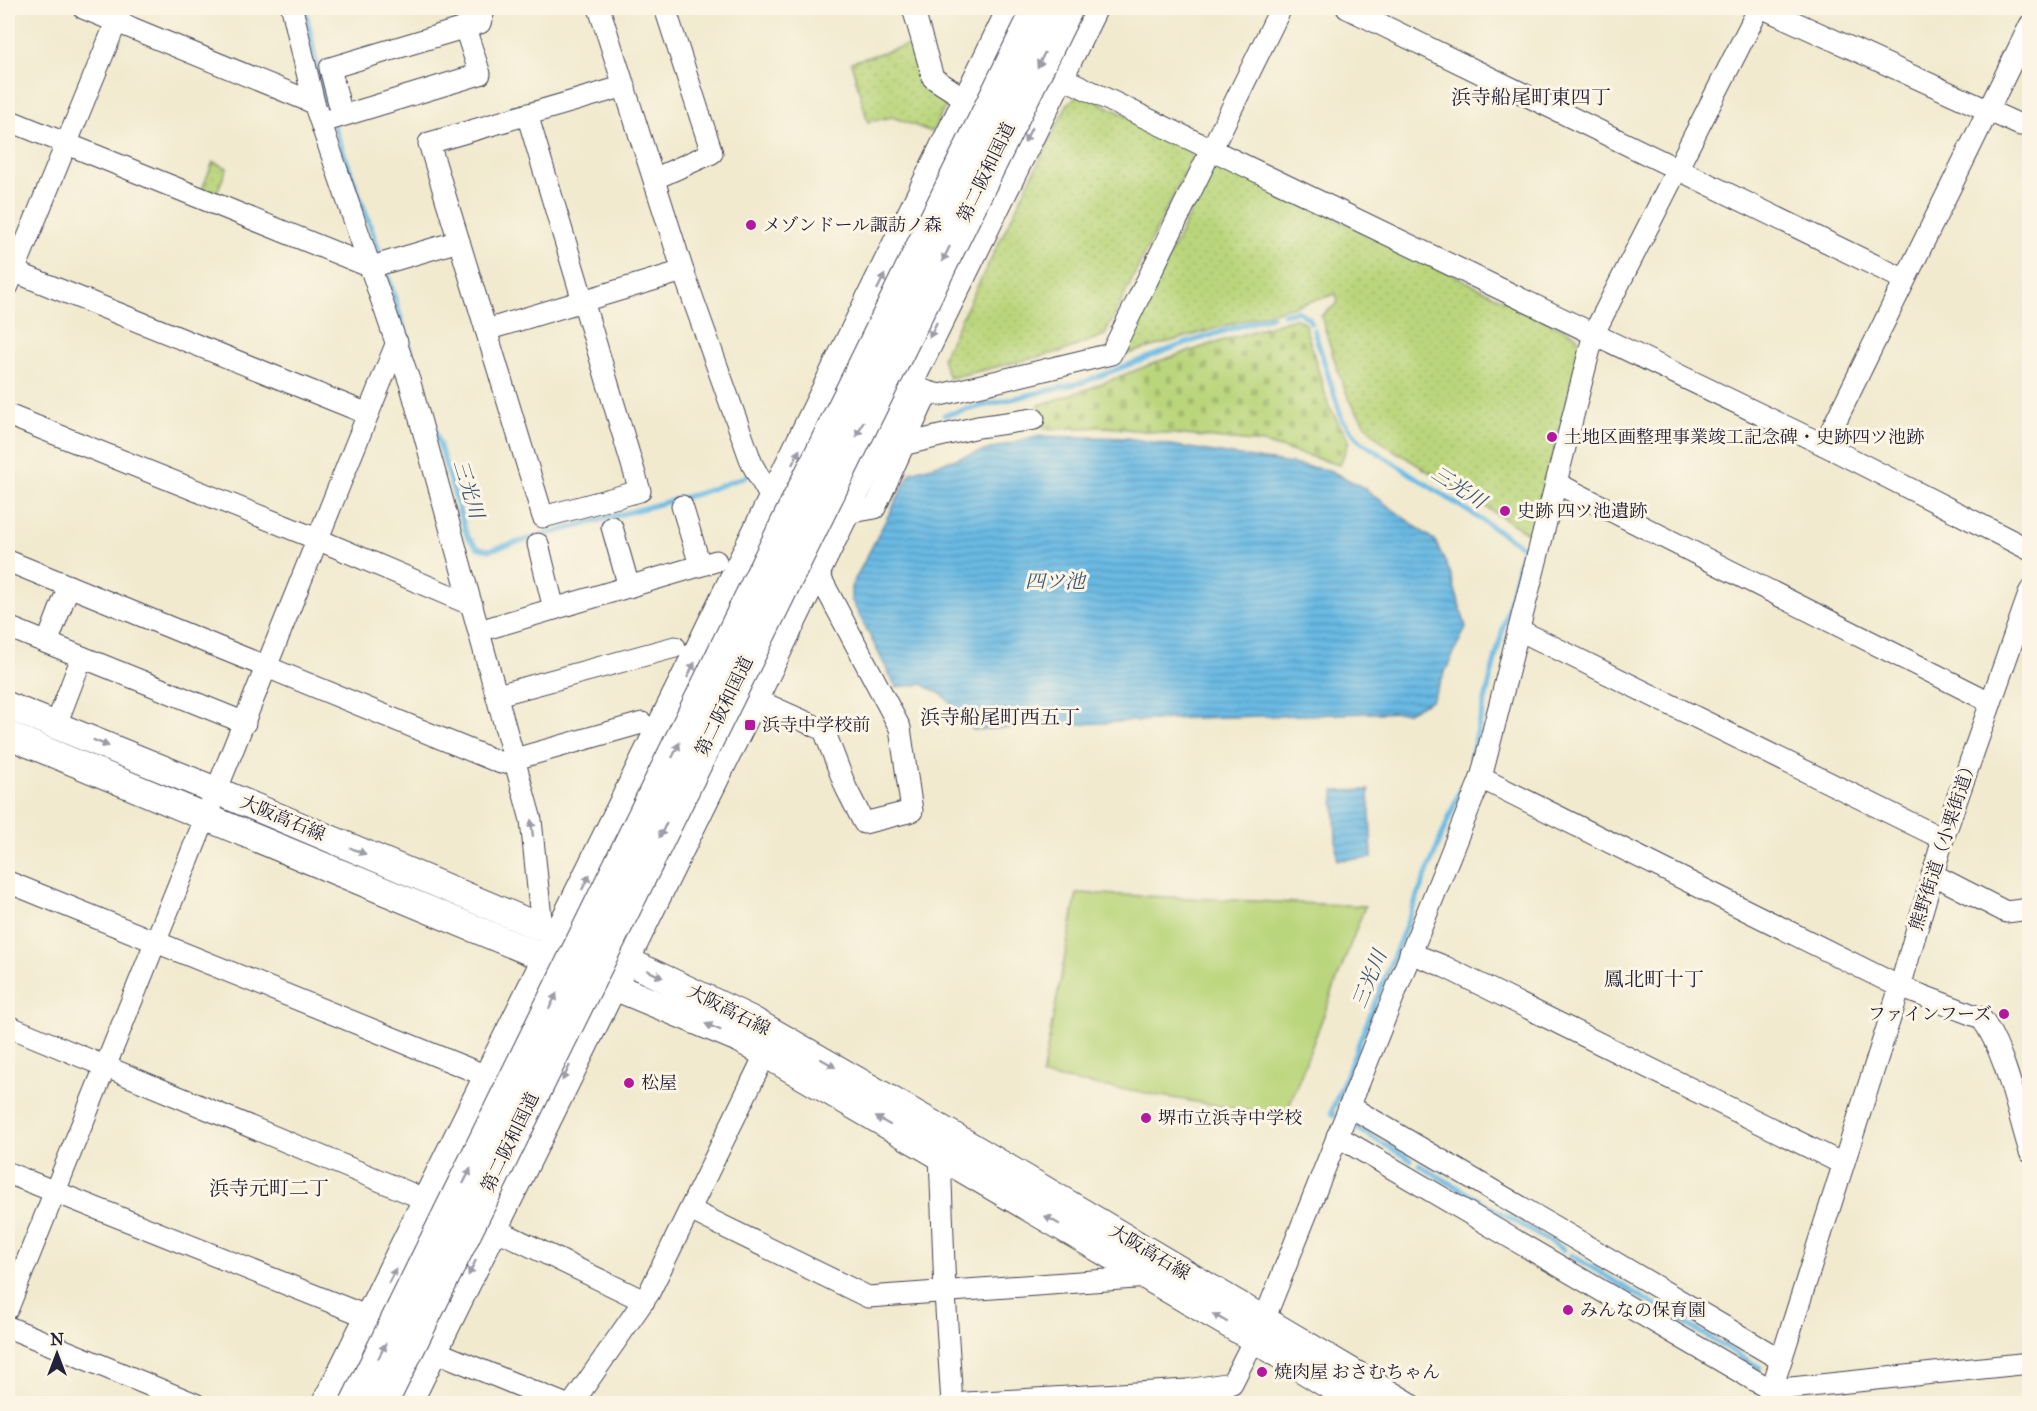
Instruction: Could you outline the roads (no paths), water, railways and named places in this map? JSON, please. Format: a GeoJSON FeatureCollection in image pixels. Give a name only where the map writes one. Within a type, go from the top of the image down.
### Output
{"type":"FeatureCollection","features":[{"type":"Feature","properties":{"kind":"highway"},"geometry":{"type":"LineString","coordinates":[[328,1404],[489,1077],[550,940],[773,503],[1014,8]]}},
{"type":"Feature","properties":{"kind":"highway","name":"第二阪和国道"},"geometry":{"type":"LineString","coordinates":[[356,1404],[1039,8]]}},
{"type":"Feature","properties":{"kind":"highway","name":"第二阪和国道"},"geometry":{"type":"LineString","coordinates":[[381,1404],[1067,8]]}},
{"type":"Feature","properties":{"kind":"highway"},"geometry":{"type":"LineString","coordinates":[[405,1404],[815,567],[842,514],[918,387],[1057,75],[1091,8]]}},
{"type":"Feature","properties":{"kind":"main road","name":"大阪高石線"},"geometry":{"type":"LineString","coordinates":[[8,706],[217,791],[616,971],[766,1053],[946,1144],[1259,1329],[1359,1404]]}},
{"type":"Feature","properties":{"kind":"main road","name":"大阪高石線"},"geometry":{"type":"LineString","coordinates":[[8,735],[207,816],[550,940]]}},
{"type":"Feature","properties":{"kind":"main road","name":"大阪高石線"},"geometry":{"type":"LineString","coordinates":[[616,971],[750,1019],[1149,1277],[1259,1329],[1406,1404]]}},
{"type":"Feature","properties":{"kind":"street"},"geometry":{"type":"LineString","coordinates":[[83,8],[119,14],[314,103]]}},
{"type":"Feature","properties":{"kind":"street"},"geometry":{"type":"LineString","coordinates":[[292,8],[314,103],[321,123],[382,264],[397,342],[498,695],[531,820],[550,940]]}},
{"type":"Feature","properties":{"kind":"street"},"geometry":{"type":"LineString","coordinates":[[342,115],[330,68],[480,23],[485,8]]}},
{"type":"Feature","properties":{"kind":"street"},"geometry":{"type":"LineString","coordinates":[[599,8],[683,272],[753,464],[773,503],[815,567],[900,728],[912,811],[864,823],[846,788],[824,730],[750,697]]}},
{"type":"Feature","properties":{"kind":"street"},"geometry":{"type":"LineString","coordinates":[[654,178],[712,153],[665,8]]}},
{"type":"Feature","properties":{"kind":"street"},"geometry":{"type":"LineString","coordinates":[[913,8],[933,78],[970,102]]}},
{"type":"Feature","properties":{"kind":"street"},"geometry":{"type":"LineString","coordinates":[[842,514],[875,508],[906,444],[918,387],[940,395],[1111,354],[1210,148],[1281,8]]}},
{"type":"Feature","properties":{"kind":"street"},"geometry":{"type":"LineString","coordinates":[[1347,8],[1903,279]]}},
{"type":"Feature","properties":{"kind":"street"},"geometry":{"type":"LineString","coordinates":[[946,1144],[945,1293],[951,1403],[1187,1397],[1232,1383],[1259,1329],[1480,778],[1558,484],[1594,333],[1761,8],[2020,125],[2030,123]]}},
{"type":"Feature","properties":{"kind":"street"},"geometry":{"type":"LineString","coordinates":[[119,14],[10,276],[368,414]]}},
{"type":"Feature","properties":{"kind":"street"},"geometry":{"type":"LineString","coordinates":[[1824,445],[1903,279],[2030,25]]}},
{"type":"Feature","properties":{"kind":"street"},"geometry":{"type":"LineString","coordinates":[[321,123],[480,74],[465,28]]}},
{"type":"Feature","properties":{"kind":"street"},"geometry":{"type":"LineString","coordinates":[[1057,75],[1824,445],[2030,550]]}},
{"type":"Feature","properties":{"kind":"street"},"geometry":{"type":"LineString","coordinates":[[527,114],[640,491],[543,517],[429,143],[527,114],[624,86]]}},
{"type":"Feature","properties":{"kind":"street"},"geometry":{"type":"LineString","coordinates":[[8,120],[382,264],[459,241]]}},
{"type":"Feature","properties":{"kind":"street"},"geometry":{"type":"LineString","coordinates":[[486,330],[683,272]]}},
{"type":"Feature","properties":{"kind":"street"},"geometry":{"type":"LineString","coordinates":[[8,1308],[53,1192],[268,668],[317,539],[397,342]]}},
{"type":"Feature","properties":{"kind":"street"},"geometry":{"type":"LineString","coordinates":[[8,415],[317,539],[472,606]]}},
{"type":"Feature","properties":{"kind":"street"},"geometry":{"type":"LineString","coordinates":[[906,444],[978,427],[1034,419]]}},
{"type":"Feature","properties":{"kind":"street"},"geometry":{"type":"LineString","coordinates":[[1558,484],[1990,702]]}},
{"type":"Feature","properties":{"kind":"street"},"geometry":{"type":"LineString","coordinates":[[479,631],[708,563],[682,506]]}},
{"type":"Feature","properties":{"kind":"street"},"geometry":{"type":"LineString","coordinates":[[612,527],[629,586]]}},
{"type":"Feature","properties":{"kind":"street"},"geometry":{"type":"LineString","coordinates":[[538,544],[554,609]]}},
{"type":"Feature","properties":{"kind":"street"},"geometry":{"type":"LineString","coordinates":[[8,561],[501,763],[642,723]]}},
{"type":"Feature","properties":{"kind":"street"},"geometry":{"type":"LineString","coordinates":[[47,643],[69,586]]}},
{"type":"Feature","properties":{"kind":"street","name":"熊野街道（小栗街道）"},"geometry":{"type":"LineString","coordinates":[[1843,1164],[1900,987],[1943,839],[2030,591]]}},
{"type":"Feature","properties":{"kind":"street"},"geometry":{"type":"LineString","coordinates":[[8,627],[245,723]]}},
{"type":"Feature","properties":{"kind":"street"},"geometry":{"type":"LineString","coordinates":[[1519,630],[1943,839]]}},
{"type":"Feature","properties":{"kind":"street"},"geometry":{"type":"LineString","coordinates":[[498,695],[675,647]]}},
{"type":"Feature","properties":{"kind":"street"},"geometry":{"type":"LineString","coordinates":[[56,725],[82,657]]}},
{"type":"Feature","properties":{"kind":"street"},"geometry":{"type":"LineString","coordinates":[[1480,778],[1900,987],[1981,1018],[1988,1027],[2009,1082],[2030,1152]]}},
{"type":"Feature","properties":{"kind":"street"},"geometry":{"type":"LineString","coordinates":[[1932,874],[2006,912],[2030,909]]}},
{"type":"Feature","properties":{"kind":"street"},"geometry":{"type":"LineString","coordinates":[[8,882],[156,944],[489,1077]]}},
{"type":"Feature","properties":{"kind":"street"},"geometry":{"type":"LineString","coordinates":[[1410,953],[1441,965],[1843,1164],[1769,1397]]}},
{"type":"Feature","properties":{"kind":"street"},"geometry":{"type":"LineString","coordinates":[[8,1026],[429,1201]]}},
{"type":"Feature","properties":{"kind":"street"},"geometry":{"type":"LineString","coordinates":[[572,1404],[644,1301],[766,1053]]}},
{"type":"Feature","properties":{"kind":"street"},"geometry":{"type":"LineString","coordinates":[[1349,1107],[1566,1253],[1769,1397],[2030,1363]]}},
{"type":"Feature","properties":{"kind":"street"},"geometry":{"type":"LineString","coordinates":[[1338,1133],[1566,1253],[1781,1360]]}},
{"type":"Feature","properties":{"kind":"street"},"geometry":{"type":"LineString","coordinates":[[8,1173],[371,1318]]}},
{"type":"Feature","properties":{"kind":"street"},"geometry":{"type":"LineString","coordinates":[[690,1210],[868,1297],[1149,1277]]}},
{"type":"Feature","properties":{"kind":"street"},"geometry":{"type":"LineString","coordinates":[[492,1227],[644,1301]]}},
{"type":"Feature","properties":{"kind":"street"},"geometry":{"type":"LineString","coordinates":[[8,1327],[195,1404]]}},
{"type":"Feature","properties":{"kind":"street"},"geometry":{"type":"LineString","coordinates":[[432,1350],[564,1404]]}},
{"type":"Feature","properties":{"kind":"water","name":"四ツ池"},"geometry":{"type":"Polygon","coordinates":[[[1036,436],[1126,438],[1329,470],[1364,488],[1435,541],[1450,572],[1466,627],[1432,700],[1408,712],[1190,718],[973,730],[943,695],[922,684],[896,687],[851,599],[851,587],[911,472],[1036,436]]]}},
{"type":"Feature","properties":{"kind":"water"},"geometry":{"type":"Polygon","coordinates":[[[1369,790],[1372,858],[1337,860],[1334,791],[1369,790]]]}},
{"type":"Feature","properties":{"kind":"waterway","name":"三光川"},"geometry":{"type":"LineString","coordinates":[[305,8],[323,95],[330,113]]}},
{"type":"Feature","properties":{"kind":"waterway","name":"三光川"},"geometry":{"type":"LineString","coordinates":[[334,126],[382,258]]}},
{"type":"Feature","properties":{"kind":"waterway","name":"三光川"},"geometry":{"type":"LineString","coordinates":[[387,271],[417,373]]}},
{"type":"Feature","properties":{"kind":"waterway","name":"三光川"},"geometry":{"type":"LineString","coordinates":[[1283,314],[1297,311],[1309,318],[1311,323]]}},
{"type":"Feature","properties":{"kind":"waterway","name":"三光川"},"geometry":{"type":"LineString","coordinates":[[944,415],[1084,382],[1183,344],[1272,316]]}},
{"type":"Feature","properties":{"kind":"waterway","name":"三光川"},"geometry":{"type":"LineString","coordinates":[[1314,330],[1342,419],[1360,441],[1523,547],[1471,757]]}},
{"type":"Feature","properties":{"kind":"waterway","name":"三光川"},"geometry":{"type":"LineString","coordinates":[[424,393],[467,536],[478,548],[489,550],[700,493],[747,476]]}},
{"type":"Feature","properties":{"kind":"waterway","name":"三光川"},"geometry":{"type":"LineString","coordinates":[[1334,1115],[1331,1113],[1462,785]]}},
{"type":"Feature","properties":{"kind":"waterway","name":"三光川"},"geometry":{"type":"LineString","coordinates":[[1355,1127],[1411,1160]]}},
{"type":"Feature","properties":{"kind":"waterway","name":"三光川"},"geometry":{"type":"LineString","coordinates":[[1419,1165],[1564,1250]]}},
{"type":"Feature","properties":{"kind":"waterway","name":"三光川"},"geometry":{"type":"LineString","coordinates":[[1571,1255],[1760,1368]]}},
{"type":"Feature","properties":{"kind":"place","name":"メゾンドール諏訪ノ森"},"geometry":{"type":"Point","coordinates":[751,225]}},
{"type":"Feature","properties":{"kind":"place","name":"土地区画整理事業竣工記念碑・史跡四ツ池跡"},"geometry":{"type":"Point","coordinates":[1552,437]}},
{"type":"Feature","properties":{"kind":"place","name":"史跡 四ツ池遺跡"},"geometry":{"type":"Point","coordinates":[1505,511]}},
{"type":"Feature","properties":{"kind":"place","name":"浜寺中学校前"},"geometry":{"type":"Point","coordinates":[750,725]}},
{"type":"Feature","properties":{"kind":"place","name":"ファインフーズ"},"geometry":{"type":"Point","coordinates":[2004,1014]}},
{"type":"Feature","properties":{"kind":"place","name":"松屋"},"geometry":{"type":"Point","coordinates":[629,1083]}},
{"type":"Feature","properties":{"kind":"place","name":"堺市立浜寺中学校"},"geometry":{"type":"Point","coordinates":[1146,1118]}},
{"type":"Feature","properties":{"kind":"place","name":"みんなの保育園"},"geometry":{"type":"Point","coordinates":[1568,1310]}},
{"type":"Feature","properties":{"kind":"place","name":"焼肉屋 おさむちゃん"},"geometry":{"type":"Point","coordinates":[1262,1372]}},
{"type":"Feature","properties":{"kind":"district","name":"浜寺船尾町東四丁"},"geometry":{"type":"Point","coordinates":[1531,97]}},
{"type":"Feature","properties":{"kind":"district","name":"浜寺船尾町西五丁"},"geometry":{"type":"Point","coordinates":[1000,717]}},
{"type":"Feature","properties":{"kind":"district","name":"鳳北町十丁"},"geometry":{"type":"Point","coordinates":[1654,979]}},
{"type":"Feature","properties":{"kind":"district","name":"浜寺元町二丁"},"geometry":{"type":"Point","coordinates":[269,1188]}}]}
